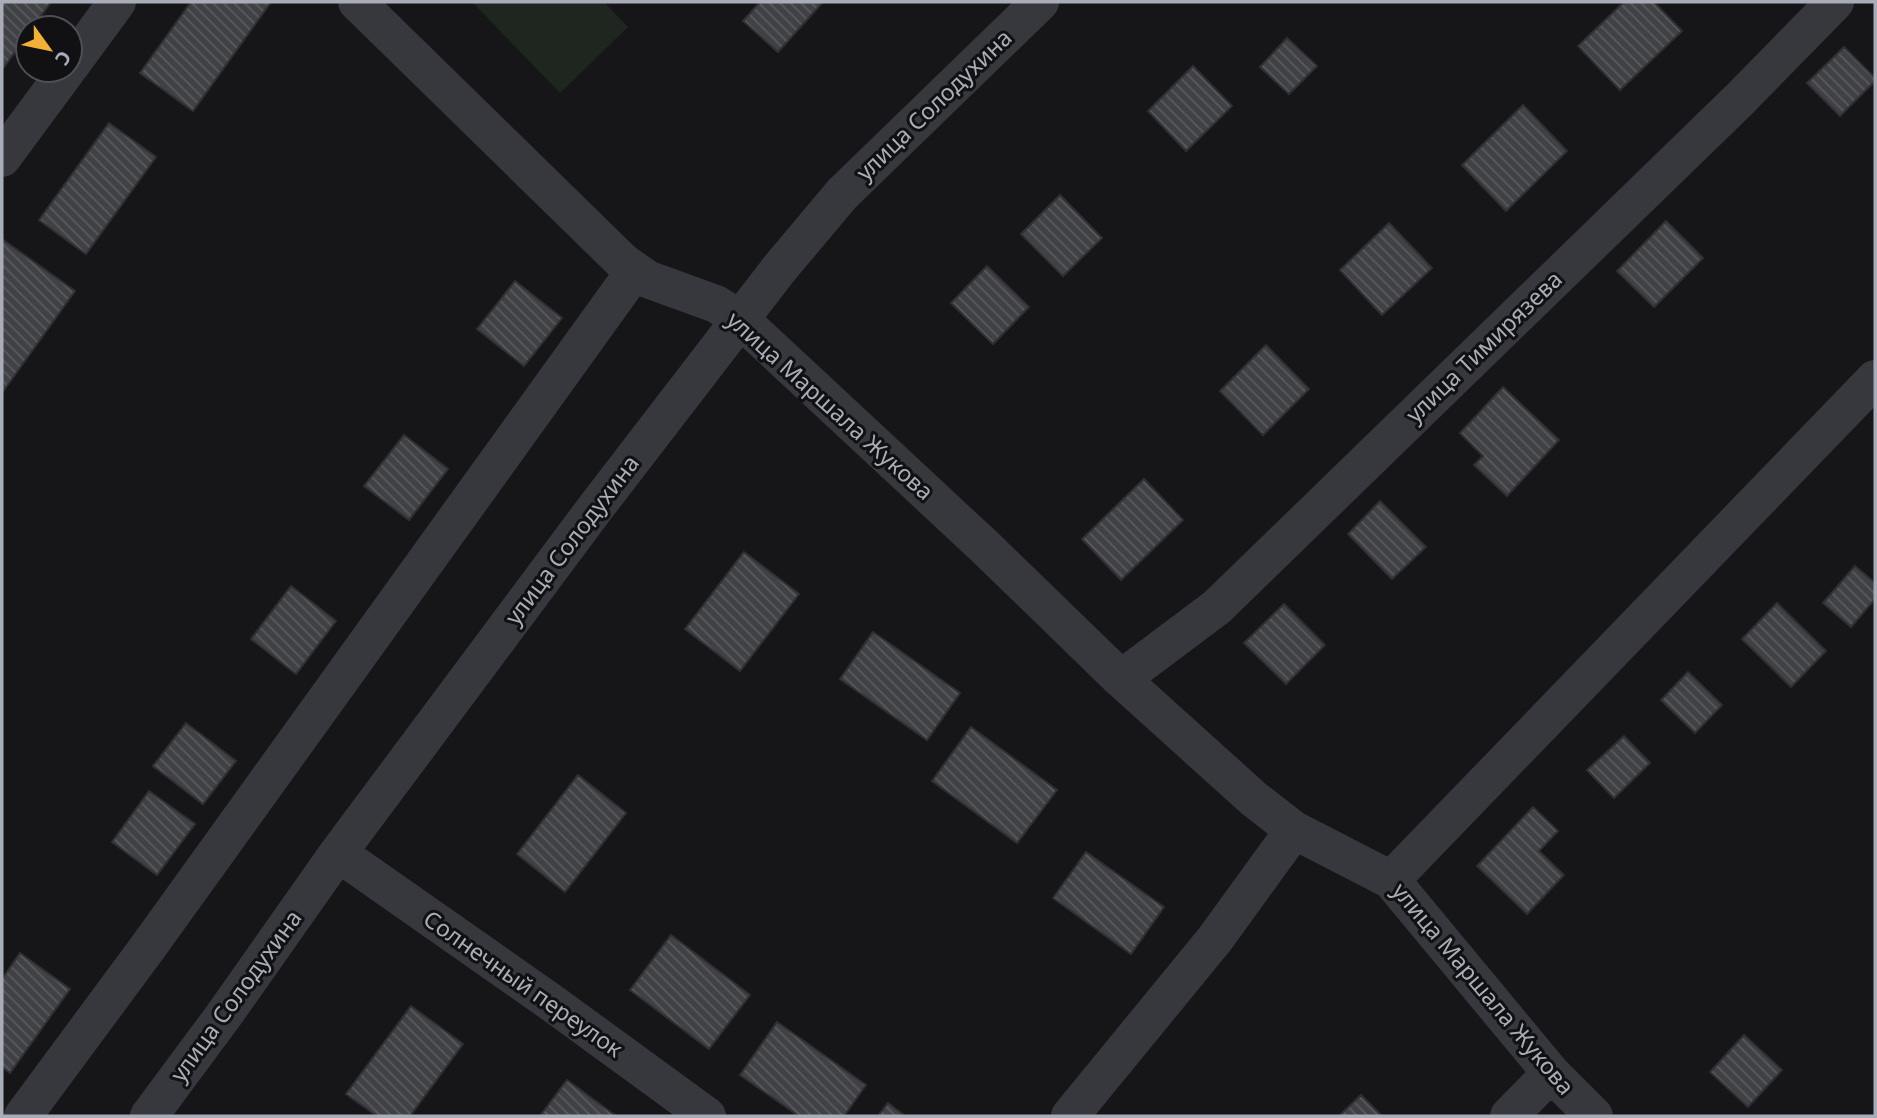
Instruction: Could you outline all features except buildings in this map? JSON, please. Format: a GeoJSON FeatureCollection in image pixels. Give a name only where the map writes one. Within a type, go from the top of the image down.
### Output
{"type":"FeatureCollection","features":[{"type":"Feature","properties":{"kind":"street"},"geometry":{"type":"LineString","coordinates":[[84,47],[117,2]]}},
{"type":"Feature","properties":{"kind":"street","name":"улица Маршала Жукова"},"geometry":{"type":"LineString","coordinates":[[357,2],[634,272],[716,304],[740,319],[985,547],[1121,679],[1254,799],[1294,830],[1391,880],[1551,1073],[1594,1116]]}},
{"type":"Feature","properties":{"kind":"street","name":"улица Солодухина"},"geometry":{"type":"LineString","coordinates":[[149,1116],[338,853],[740,319],[842,194],[1040,2]]}},
{"type":"Feature","properties":{"kind":"street","name":"улица Тимирязева"},"geometry":{"type":"LineString","coordinates":[[1121,679],[1217,607],[1740,99],[1835,2]]}},
{"type":"Feature","properties":{"kind":"street"},"geometry":{"type":"LineString","coordinates":[[2,158],[57,84]]}},
{"type":"Feature","properties":{"kind":"street"},"geometry":{"type":"LineString","coordinates":[[23,1116],[148,947],[634,272]]}},
{"type":"Feature","properties":{"kind":"street"},"geometry":{"type":"LineString","coordinates":[[1391,880],[1875,379]]}},
{"type":"Feature","properties":{"kind":"street"},"geometry":{"type":"LineString","coordinates":[[1070,1116],[1215,939],[1294,830]]}},
{"type":"Feature","properties":{"kind":"street","name":"Солнечный переулок"},"geometry":{"type":"LineString","coordinates":[[338,853],[707,1116]]}},
{"type":"Feature","properties":{"kind":"street"},"geometry":{"type":"LineString","coordinates":[[1509,1116],[1551,1073]]}},
{"type":"Feature","properties":{"kind":"shaded area"},"geometry":{"type":"Polygon","coordinates":[[[472,2],[604,2],[628,27],[560,93],[472,2]]]}}]}
